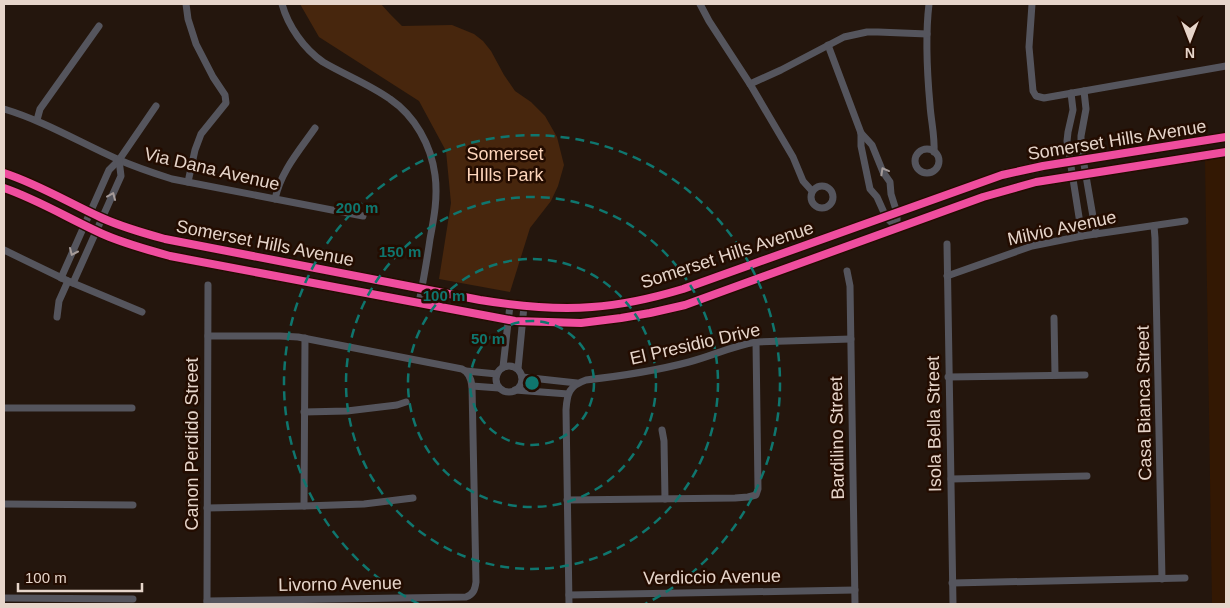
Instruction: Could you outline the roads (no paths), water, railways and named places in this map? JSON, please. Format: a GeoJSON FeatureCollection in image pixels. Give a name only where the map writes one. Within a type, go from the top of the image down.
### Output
{"type":"FeatureCollection","features":[{"type":"Feature","properties":{"kind":"main road","name":"Somerset Hills Avenue"},"geometry":{"type":"LineString","coordinates":[[4,173],[33,184],[90,213],[125,228],[164,239],[480,300],[524,306],[562,308],[592,307],[664,295],[1002,175],[1043,166],[1225,137]]}},
{"type":"Feature","properties":{"kind":"main road"},"geometry":{"type":"LineString","coordinates":[[1225,137],[1226,151]]}},
{"type":"Feature","properties":{"kind":"main road","name":"Somerset Hills Avenue"},"geometry":{"type":"LineString","coordinates":[[4,188],[121,241],[170,256],[508,320],[581,323],[664,311],[983,197],[1036,182],[1226,151]]}},
{"type":"Feature","properties":{"kind":"street"},"geometry":{"type":"LineString","coordinates":[[186,4],[188,19],[196,44],[213,78],[225,95],[226,103],[201,134],[195,150],[188,182]]}},
{"type":"Feature","properties":{"kind":"street"},"geometry":{"type":"LineString","coordinates":[[282,4],[294,30],[311,52],[321,61],[390,99],[410,117],[424,138],[436,177],[436,203],[419,303]]}},
{"type":"Feature","properties":{"kind":"street"},"geometry":{"type":"LineString","coordinates":[[700,4],[793,157],[803,181],[812,191]]}},
{"type":"Feature","properties":{"kind":"street"},"geometry":{"type":"LineString","coordinates":[[929,4],[927,34],[928,85],[935,142],[934,152]]}},
{"type":"Feature","properties":{"kind":"street"},"geometry":{"type":"LineString","coordinates":[[1032,4],[1029,48],[1032,85],[1036,96],[1044,98],[1226,66]]}},
{"type":"Feature","properties":{"kind":"street"},"geometry":{"type":"LineString","coordinates":[[37,120],[40,110],[99,26]]}},
{"type":"Feature","properties":{"kind":"street"},"geometry":{"type":"LineString","coordinates":[[750,84],[844,37],[867,32],[927,34]]}},
{"type":"Feature","properties":{"kind":"street"},"geometry":{"type":"LineString","coordinates":[[828,45],[861,133],[861,146],[870,189],[877,197],[886,217],[897,228]]}},
{"type":"Feature","properties":{"kind":"street"},"geometry":{"type":"LineString","coordinates":[[1084,91],[1086,109],[1080,141],[1096,234]]}},
{"type":"Feature","properties":{"kind":"street"},"geometry":{"type":"LineString","coordinates":[[1071,93],[1073,110],[1067,141],[1082,236]]}},
{"type":"Feature","properties":{"kind":"street"},"geometry":{"type":"LineString","coordinates":[[68,281],[85,225],[109,170],[119,160],[156,106]]}},
{"type":"Feature","properties":{"kind":"street","name":"Via Dana Avenue"},"geometry":{"type":"LineString","coordinates":[[4,109],[37,120],[148,172],[188,182],[363,216]]}},
{"type":"Feature","properties":{"kind":"street"},"geometry":{"type":"LineString","coordinates":[[275,199],[282,177],[315,128]]}},
{"type":"Feature","properties":{"kind":"street"},"geometry":{"type":"LineString","coordinates":[[861,133],[872,145],[883,172],[890,182],[891,194],[897,213],[897,228]]}},
{"type":"Feature","properties":{"kind":"street"},"geometry":{"type":"LineString","coordinates":[[57,316],[59,301],[68,281],[97,231],[121,176],[119,160]]}},
{"type":"Feature","properties":{"kind":"street","name":"Milvio Avenue"},"geometry":{"type":"LineString","coordinates":[[947,276],[1032,246],[1082,236],[1185,221]]}},
{"type":"Feature","properties":{"kind":"street","name":"Casa Bianca Street"},"geometry":{"type":"LineString","coordinates":[[1154,226],[1156,238],[1162,579]]}},
{"type":"Feature","properties":{"kind":"street","name":"Isola Bella Street"},"geometry":{"type":"LineString","coordinates":[[947,244],[953,604]]}},
{"type":"Feature","properties":{"kind":"street"},"geometry":{"type":"LineString","coordinates":[[4,250],[68,281],[142,312]]}},
{"type":"Feature","properties":{"kind":"street","name":"Bardilino Street"},"geometry":{"type":"LineString","coordinates":[[847,271],[850,286],[855,604]]}},
{"type":"Feature","properties":{"kind":"street","name":"Canon Perdido Street"},"geometry":{"type":"LineString","coordinates":[[207,603],[208,285]]}},
{"type":"Feature","properties":{"kind":"street"},"geometry":{"type":"LineString","coordinates":[[500,388],[496,380],[497,374],[503,367],[510,304]]}},
{"type":"Feature","properties":{"kind":"street"},"geometry":{"type":"LineString","coordinates":[[208,336],[305,338],[462,369],[468,374],[472,386],[500,388],[507,392],[515,390],[521,383],[522,377],[518,369],[524,306]]}},
{"type":"Feature","properties":{"kind":"street"},"geometry":{"type":"LineString","coordinates":[[1054,318],[1055,375]]}},
{"type":"Feature","properties":{"kind":"street"},"geometry":{"type":"LineString","coordinates":[[304,506],[305,338]]}},
{"type":"Feature","properties":{"kind":"street","name":"El Presidio Drive"},"geometry":{"type":"LineString","coordinates":[[515,390],[572,388],[586,380],[652,371],[691,362],[740,345],[756,342],[851,339]]}},
{"type":"Feature","properties":{"kind":"street"},"geometry":{"type":"LineString","coordinates":[[567,500],[748,497],[756,495],[758,489],[756,342]]}},
{"type":"Feature","properties":{"kind":"street"},"geometry":{"type":"LineString","coordinates":[[503,367],[512,366],[518,369]]}},
{"type":"Feature","properties":{"kind":"street"},"geometry":{"type":"LineString","coordinates":[[468,374],[497,374]]}},
{"type":"Feature","properties":{"kind":"street"},"geometry":{"type":"LineString","coordinates":[[948,377],[1086,375]]}},
{"type":"Feature","properties":{"kind":"street","name":"El Presidio Drive"},"geometry":{"type":"LineString","coordinates":[[522,377],[572,388]]}},
{"type":"Feature","properties":{"kind":"street","name":"Livorno Avenue"},"geometry":{"type":"LineString","coordinates":[[207,603],[460,597],[472,594],[476,582],[472,386]]}},
{"type":"Feature","properties":{"kind":"street"},"geometry":{"type":"LineString","coordinates":[[569,604],[566,410],[572,388]]}},
{"type":"Feature","properties":{"kind":"street"},"geometry":{"type":"LineString","coordinates":[[304,412],[347,411],[397,405],[406,402]]}},
{"type":"Feature","properties":{"kind":"street"},"geometry":{"type":"LineString","coordinates":[[4,408],[132,408]]}},
{"type":"Feature","properties":{"kind":"street"},"geometry":{"type":"LineString","coordinates":[[662,430],[664,441],[665,498]]}},
{"type":"Feature","properties":{"kind":"street"},"geometry":{"type":"LineString","coordinates":[[951,479],[1087,476]]}},
{"type":"Feature","properties":{"kind":"street"},"geometry":{"type":"LineString","coordinates":[[207,508],[364,504],[413,498]]}},
{"type":"Feature","properties":{"kind":"street"},"geometry":{"type":"LineString","coordinates":[[4,504],[133,505]]}},
{"type":"Feature","properties":{"kind":"street"},"geometry":{"type":"LineString","coordinates":[[952,583],[1185,578]]}},
{"type":"Feature","properties":{"kind":"street","name":"Verdiccio Avenue"},"geometry":{"type":"LineString","coordinates":[[569,595],[855,590]]}},
{"type":"Feature","properties":{"kind":"street"},"geometry":{"type":"LineString","coordinates":[[4,598],[133,599]]}},
{"type":"Feature","properties":{"kind":"park label","name":"Somerset HIlls Park"},"geometry":{"type":"Point","coordinates":[505,164]}}]}
